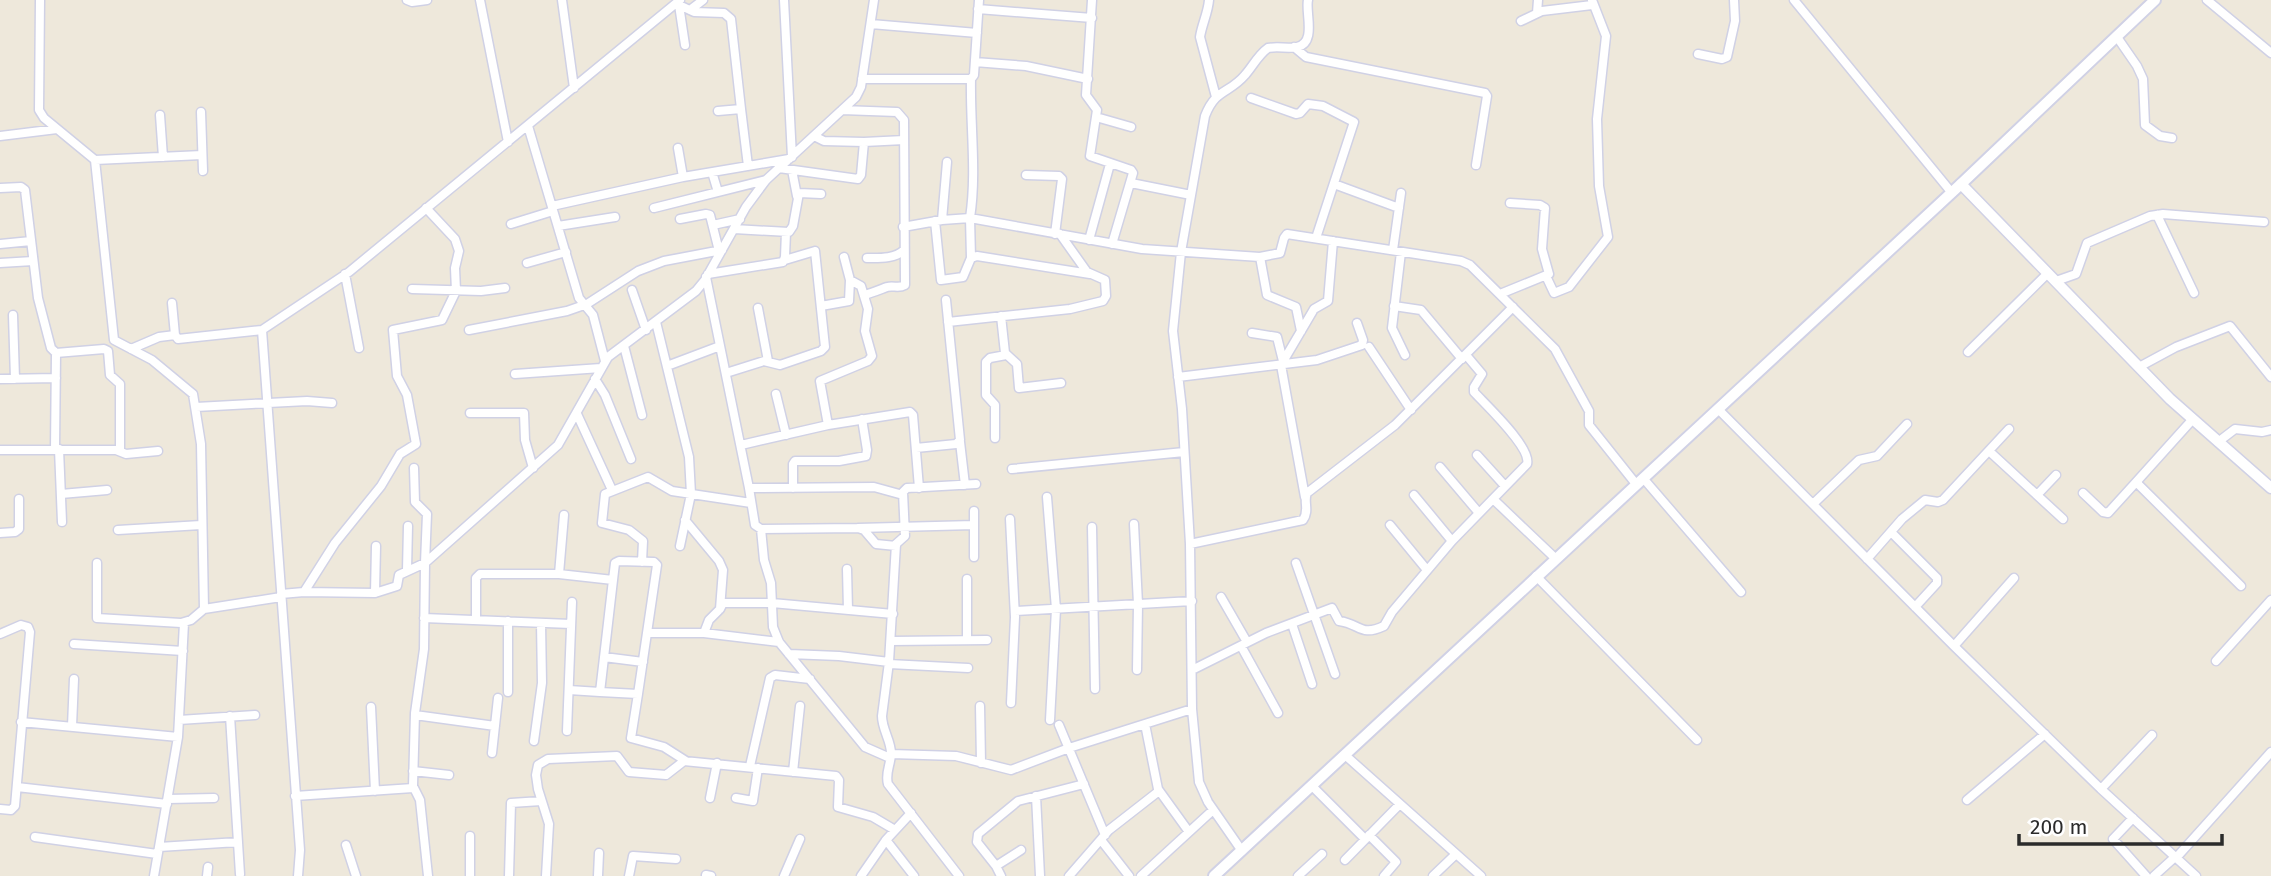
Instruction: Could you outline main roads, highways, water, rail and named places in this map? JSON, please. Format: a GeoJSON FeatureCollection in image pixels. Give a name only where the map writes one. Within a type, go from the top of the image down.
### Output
{"type":"FeatureCollection","features":[{"type":"Feature","properties":{"kind":"main road"},"geometry":{"type":"LineString","coordinates":[[1216,876],[1555,558],[1961,184],[2155,0]]}}]}
